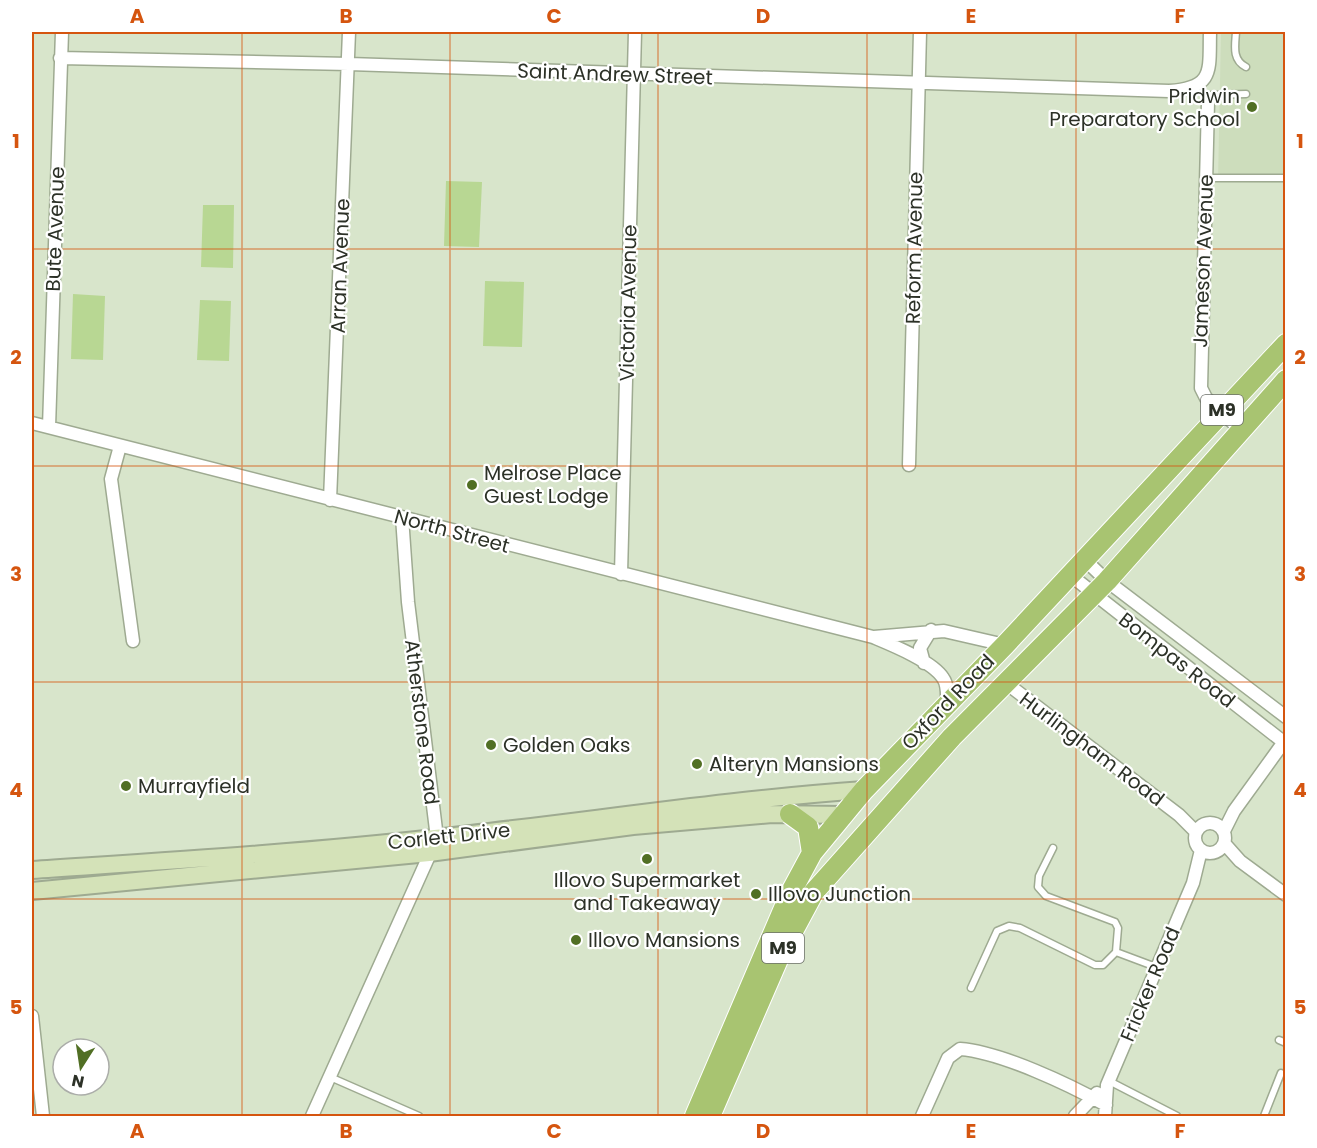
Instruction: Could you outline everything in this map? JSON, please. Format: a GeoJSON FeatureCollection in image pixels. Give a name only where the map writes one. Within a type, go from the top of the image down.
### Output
{"type":"FeatureCollection","features":[{"type":"Feature","properties":{"kind":"main road","name":"Oxford Road"},"geometry":{"type":"LineString","coordinates":[[695,1116],[791,892],[812,853],[864,790],[947,702],[1005,645],[1220,412],[1284,348]]}},
{"type":"Feature","properties":{"kind":"main road"},"geometry":{"type":"LineString","coordinates":[[1255,376],[1280,386]]}},
{"type":"Feature","properties":{"kind":"main road","name":"Oxford Road"},"geometry":{"type":"LineString","coordinates":[[710,1116],[779,957],[806,903],[892,803],[1100,588],[1280,386]]}},
{"type":"Feature","properties":{"kind":"main road"},"geometry":{"type":"LineString","coordinates":[[1195,439],[1214,458]]}},
{"type":"Feature","properties":{"kind":"main road","name":"Corlett Drive"},"geometry":{"type":"LineString","coordinates":[[32,870],[285,853],[433,846],[651,810],[864,790]]}},
{"type":"Feature","properties":{"kind":"main road"},"geometry":{"type":"LineString","coordinates":[[843,816],[868,815],[892,803]]}},
{"type":"Feature","properties":{"kind":"main road"},"geometry":{"type":"LineString","coordinates":[[790,814],[808,827],[812,853]]}},
{"type":"Feature","properties":{"kind":"main road","name":"Corlett Drive"},"geometry":{"type":"LineString","coordinates":[[32,891],[633,826],[790,814],[843,816]]}},
{"type":"Feature","properties":{"kind":"street","name":"Bute Avenue"},"geometry":{"type":"LineString","coordinates":[[49,427],[62,32]]}},
{"type":"Feature","properties":{"kind":"street","name":"Arran Avenue"},"geometry":{"type":"LineString","coordinates":[[330,500],[349,32]]}},
{"type":"Feature","properties":{"kind":"street","name":"Victoria Avenue"},"geometry":{"type":"LineString","coordinates":[[621,574],[635,32]]}},
{"type":"Feature","properties":{"kind":"street","name":"Reform Avenue"},"geometry":{"type":"LineString","coordinates":[[909,465],[920,32]]}},
{"type":"Feature","properties":{"kind":"street","name":"Saint Andrew Street"},"geometry":{"type":"LineString","coordinates":[[60,57],[1169,90],[1195,87],[1204,80],[1209,67],[1210,32]]}},
{"type":"Feature","properties":{"kind":"street","name":"Jameson Avenue"},"geometry":{"type":"LineString","coordinates":[[1208,102],[1200,380],[1202,393],[1240,429]]}},
{"type":"Feature","properties":{"kind":"street","name":"North Street"},"geometry":{"type":"LineString","coordinates":[[32,423],[873,637],[924,663],[944,679],[947,702]]}},
{"type":"Feature","properties":{"kind":"street"},"geometry":{"type":"LineString","coordinates":[[120,446],[111,479],[133,641]]}},
{"type":"Feature","properties":{"kind":"street","name":"Atherstone Road"},"geometry":{"type":"LineString","coordinates":[[402,517],[408,603],[433,846]]}},
{"type":"Feature","properties":{"kind":"street","name":"Bompas Road"},"geometry":{"type":"LineString","coordinates":[[1084,559],[1100,588],[1285,741]]}},
{"type":"Feature","properties":{"kind":"street","name":"Bompas Road"},"geometry":{"type":"LineString","coordinates":[[1070,574],[1100,588],[1286,717]]}},
{"type":"Feature","properties":{"kind":"street","name":"North Street"},"geometry":{"type":"LineString","coordinates":[[873,637],[932,630],[962,633],[1005,645]]}},
{"type":"Feature","properties":{"kind":"street"},"geometry":{"type":"LineString","coordinates":[[924,663],[920,648],[932,630]]}},
{"type":"Feature","properties":{"kind":"street","name":"Hurlingham Road"},"geometry":{"type":"LineString","coordinates":[[1006,683],[1179,815],[1204,827],[1216,846]]}},
{"type":"Feature","properties":{"kind":"street","name":"Fricker Road"},"geometry":{"type":"LineString","coordinates":[[1106,1111],[1108,1083],[1193,883],[1198,879],[1234,811],[1285,741]]}},
{"type":"Feature","properties":{"kind":"street","name":"Fricker Road"},"geometry":{"type":"LineString","coordinates":[[1204,827],[1234,811]]}},
{"type":"Feature","properties":{"kind":"street"},"geometry":{"type":"LineString","coordinates":[[1204,827],[1195,839],[1216,846],[1286,895]]}},
{"type":"Feature","properties":{"kind":"street"},"geometry":{"type":"LineString","coordinates":[[312,1116],[433,846]]}},
{"type":"Feature","properties":{"kind":"street"},"geometry":{"type":"LineString","coordinates":[[32,1016],[33,1044],[43,1116]]}},
{"type":"Feature","properties":{"kind":"street"},"geometry":{"type":"LineString","coordinates":[[922,1116],[948,1058],[960,1049],[1008,1062],[1092,1098],[1106,1111]]}},
{"type":"Feature","properties":{"kind":"street","name":"Fricker Road"},"geometry":{"type":"LineString","coordinates":[[1075,1116],[1108,1083]]}},
{"type":"Feature","properties":{"kind":"lane"},"geometry":{"type":"LineString","coordinates":[[1236,32],[1235,55],[1239,63],[1246,67]]}},
{"type":"Feature","properties":{"kind":"lane"},"geometry":{"type":"LineString","coordinates":[[1208,102],[1211,95],[1216,93],[1246,94]]}},
{"type":"Feature","properties":{"kind":"lane"},"geometry":{"type":"LineString","coordinates":[[1205,178],[1286,178]]}},
{"type":"Feature","properties":{"kind":"lane"},"geometry":{"type":"LineString","coordinates":[[971,988],[997,932],[1009,926],[1020,928],[1095,964],[1103,965],[1116,952],[1118,928],[1115,922],[1046,896],[1038,887],[1039,876],[1053,848]]}},
{"type":"Feature","properties":{"kind":"lane"},"geometry":{"type":"LineString","coordinates":[[1116,952],[1156,967]]}},
{"type":"Feature","properties":{"kind":"lane"},"geometry":{"type":"LineString","coordinates":[[1264,1116],[1281,1073]]}},
{"type":"Feature","properties":{"kind":"lane"},"geometry":{"type":"LineString","coordinates":[[330,1077],[419,1116]]}},
{"type":"Feature","properties":{"kind":"lane"},"geometry":{"type":"LineString","coordinates":[[1108,1083],[1177,1116]]}},
{"type":"Feature","properties":{"kind":"shaded area","name":"Pridwin Preparatory School"},"geometry":{"type":"Polygon","coordinates":[[[1221,32],[1285,32],[1285,183],[1218,182],[1221,32]]]}},
{"type":"Feature","properties":{"kind":"green space"},"geometry":{"type":"Polygon","coordinates":[[[446,181],[482,182],[479,247],[444,246],[446,181]]]}},
{"type":"Feature","properties":{"kind":"green space"},"geometry":{"type":"Polygon","coordinates":[[[203,205],[234,205],[233,268],[201,267],[203,205]]]}},
{"type":"Feature","properties":{"kind":"green space"},"geometry":{"type":"Polygon","coordinates":[[[485,281],[524,282],[522,347],[483,346],[485,281]]]}},
{"type":"Feature","properties":{"kind":"green space"},"geometry":{"type":"Polygon","coordinates":[[[73,294],[105,296],[103,360],[71,359],[73,294]]]}},
{"type":"Feature","properties":{"kind":"green space"},"geometry":{"type":"Polygon","coordinates":[[[200,300],[231,301],[229,361],[197,360],[200,300]]]}},
{"type":"Feature","properties":{"kind":"place","name":"Pridwin Preparatory School"},"geometry":{"type":"Point","coordinates":[1252,107]}},
{"type":"Feature","properties":{"kind":"place","name":"Melrose Place Guest Lodge"},"geometry":{"type":"Point","coordinates":[472,485]}},
{"type":"Feature","properties":{"kind":"place","name":"Golden Oaks"},"geometry":{"type":"Point","coordinates":[491,745]}},
{"type":"Feature","properties":{"kind":"place","name":"Alteryn Mansions"},"geometry":{"type":"Point","coordinates":[697,764]}},
{"type":"Feature","properties":{"kind":"place","name":"Murrayfield"},"geometry":{"type":"Point","coordinates":[126,786]}},
{"type":"Feature","properties":{"kind":"place","name":"Illovo Supermarket and Takeaway"},"geometry":{"type":"Point","coordinates":[647,859]}},
{"type":"Feature","properties":{"kind":"place","name":"Illovo Junction"},"geometry":{"type":"Point","coordinates":[756,894]}},
{"type":"Feature","properties":{"kind":"place","name":"Illovo Mansions"},"geometry":{"type":"Point","coordinates":[576,940]}}]}
